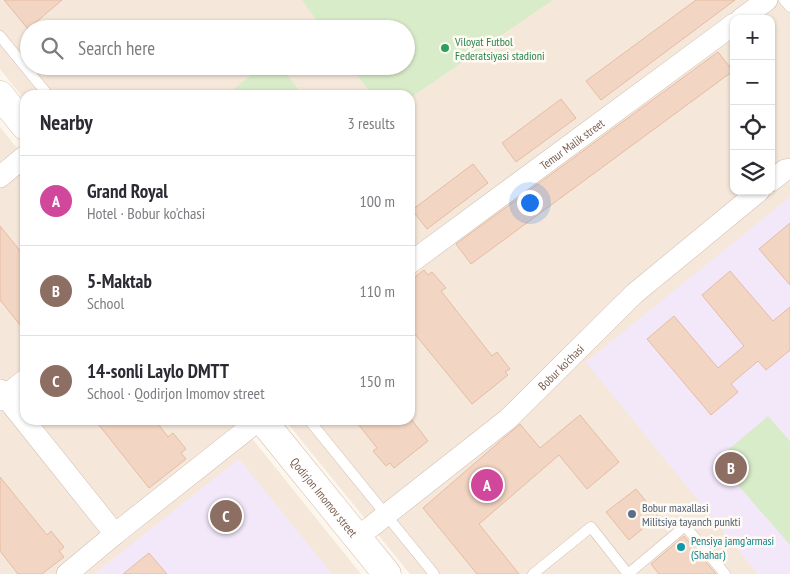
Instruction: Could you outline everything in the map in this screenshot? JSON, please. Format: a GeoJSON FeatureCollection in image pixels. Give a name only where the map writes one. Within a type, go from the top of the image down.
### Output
{"type":"FeatureCollection","features":[{"type":"Feature","properties":{"kind":"street"},"geometry":{"type":"LineString","coordinates":[[746,15],[767,0]]}},
{"type":"Feature","properties":{"kind":"street","name":"Temur Malik street"},"geometry":{"type":"LineString","coordinates":[[415,259],[730,27]]}},
{"type":"Feature","properties":{"kind":"street"},"geometry":{"type":"LineString","coordinates":[[0,95],[20,117]]}},
{"type":"Feature","properties":{"kind":"street"},"geometry":{"type":"LineString","coordinates":[[0,177],[20,160]]}},
{"type":"Feature","properties":{"kind":"street"},"geometry":{"type":"LineString","coordinates":[[775,178],[790,168]]}},
{"type":"Feature","properties":{"kind":"street","name":"Bobur ko'chasi"},"geometry":{"type":"LineString","coordinates":[[358,537],[508,419],[634,294],[754,195]]}},
{"type":"Feature","properties":{"kind":"street"},"geometry":{"type":"LineString","coordinates":[[20,383],[2,395],[20,417]]}},
{"type":"Feature","properties":{"kind":"street"},"geometry":{"type":"LineString","coordinates":[[26,425],[115,534]]}},
{"type":"Feature","properties":{"kind":"street"},"geometry":{"type":"LineString","coordinates":[[67,574],[255,425]]}},
{"type":"Feature","properties":{"kind":"street","name":"Qodirjon Imomov street"},"geometry":{"type":"LineString","coordinates":[[265,425],[388,574]]}},
{"type":"Feature","properties":{"kind":"lane"},"geometry":{"type":"LineString","coordinates":[[784,0],[790,7]]}},
{"type":"Feature","properties":{"kind":"lane"},"geometry":{"type":"LineString","coordinates":[[0,36],[20,61]]}},
{"type":"Feature","properties":{"kind":"lane"},"geometry":{"type":"LineString","coordinates":[[32,75],[44,90]]}},
{"type":"Feature","properties":{"kind":"lane"},"geometry":{"type":"LineString","coordinates":[[313,425],[434,574]]}},
{"type":"Feature","properties":{"kind":"lane"},"geometry":{"type":"LineString","coordinates":[[533,574],[591,527],[628,574],[685,526],[725,574]]}},
{"type":"Feature","properties":{"kind":"shaded area"},"geometry":{"type":"Polygon","coordinates":[[[0,0],[790,0],[790,574],[410,574],[289,425],[415,425],[415,90],[20,90],[20,94],[0,69],[0,0]]]}},
{"type":"Feature","properties":{"kind":"shaded area"},"geometry":{"type":"Polygon","coordinates":[[[0,127],[20,152],[20,425],[241,425],[361,574],[0,574],[0,127]]]}},
{"type":"Feature","properties":{"kind":"shaded area"},"geometry":{"type":"Polygon","coordinates":[[[790,197],[790,574],[758,574],[586,362],[790,197]]]}},
{"type":"Feature","properties":{"kind":"shaded area"},"geometry":{"type":"Polygon","coordinates":[[[239,459],[332,574],[94,574],[239,459]]]}},
{"type":"Feature","properties":{"kind":"green space","name":"Viloyat Futbol Federatsiyasi stadioni"},"geometry":{"type":"Polygon","coordinates":[[[302,0],[553,0],[415,95],[415,90],[368,90],[357,75],[415,75],[415,20],[316,20],[302,0]]]}},
{"type":"Feature","properties":{"kind":"green space"},"geometry":{"type":"Polygon","coordinates":[[[252,75],[287,75],[299,90],[232,90],[252,75]]]}},
{"type":"Feature","properties":{"kind":"green space"},"geometry":{"type":"Polygon","coordinates":[[[768,416],[790,441],[790,545],[716,460],[768,416]]]}},
{"type":"Feature","properties":{"kind":"building"},"geometry":{"type":"Polygon","coordinates":[[[4,0],[62,0],[39,20],[21,20],[4,0]]]}},
{"type":"Feature","properties":{"kind":"building"},"geometry":{"type":"Polygon","coordinates":[[[696,0],[735,0],[601,100],[586,81],[696,0]]]}},
{"type":"Feature","properties":{"kind":"building"},"geometry":{"type":"Polygon","coordinates":[[[718,52],[730,67],[730,73],[471,264],[456,244],[718,52]]]}},
{"type":"Feature","properties":{"kind":"building"},"geometry":{"type":"Polygon","coordinates":[[[561,99],[576,118],[516,162],[502,143],[561,99]]]}},
{"type":"Feature","properties":{"kind":"building"},"geometry":{"type":"Polygon","coordinates":[[[473,164],[488,183],[427,229],[415,214],[415,208],[473,164]]]}},
{"type":"Feature","properties":{"kind":"building"},"geometry":{"type":"Polygon","coordinates":[[[790,223],[790,285],[759,249],[790,223]]]}},
{"type":"Feature","properties":{"kind":"building"},"geometry":{"type":"Polygon","coordinates":[[[0,226],[20,251],[20,325],[0,300],[0,226]]]}},
{"type":"Feature","properties":{"kind":"building"},"geometry":{"type":"Polygon","coordinates":[[[424,270],[428,275],[432,272],[446,288],[441,291],[492,356],[497,352],[510,369],[505,372],[508,375],[472,404],[415,334],[415,277],[424,270]]]}},
{"type":"Feature","properties":{"kind":"building"},"geometry":{"type":"Polygon","coordinates":[[[730,271],[773,321],[790,307],[790,350],[766,370],[758,361],[731,384],[738,392],[711,415],[647,339],[674,316],[718,368],[744,346],[702,295],[730,271]]]}},
{"type":"Feature","properties":{"kind":"building"},"geometry":{"type":"Polygon","coordinates":[[[580,415],[619,462],[587,489],[559,455],[479,524],[519,574],[477,574],[423,508],[520,424],[540,448],[580,415]]]}},
{"type":"Feature","properties":{"kind":"building"},"geometry":{"type":"Polygon","coordinates":[[[415,424],[428,441],[394,468],[390,463],[386,466],[373,451],[377,448],[359,425],[415,424]]]}},
{"type":"Feature","properties":{"kind":"building"},"geometry":{"type":"Polygon","coordinates":[[[99,425],[159,425],[168,437],[173,433],[186,449],[181,453],[186,459],[149,488],[99,425]]]}},
{"type":"Feature","properties":{"kind":"building"},"geometry":{"type":"Polygon","coordinates":[[[0,477],[47,535],[51,531],[64,547],[59,551],[64,557],[42,574],[18,574],[0,551],[0,477]]]}},
{"type":"Feature","properties":{"kind":"building","name":"Bobur maxallasi Militsiya tayanch punkti"},"geometry":{"type":"Polygon","coordinates":[[[636,489],[658,516],[629,540],[606,512],[636,489]]]}},
{"type":"Feature","properties":{"kind":"building","name":"Pensiya jamg'armasi (Shahar)"},"geometry":{"type":"Polygon","coordinates":[[[684,536],[716,574],[659,574],[651,564],[684,536]]]}},
{"type":"Feature","properties":{"kind":"building"},"geometry":{"type":"Polygon","coordinates":[[[149,553],[167,574],[123,574],[149,553]]]}},
{"type":"Feature","properties":{"kind":"place","name":"Viloyat Futbol Federatsiyasi stadioni"},"geometry":{"type":"Point","coordinates":[445,48]}},
{"type":"Feature","properties":{"kind":"place","name":"5-Maktab"},"geometry":{"type":"Point","coordinates":[731,468]}},
{"type":"Feature","properties":{"kind":"place","name":"Grand Royal"},"geometry":{"type":"Point","coordinates":[487,485]}},
{"type":"Feature","properties":{"kind":"place","name":"Bobur maxallasi Militsiya tayanch punkti"},"geometry":{"type":"Point","coordinates":[632,514]}},
{"type":"Feature","properties":{"kind":"place","name":"14-sonli Laylo DMTT"},"geometry":{"type":"Point","coordinates":[226,516]}},
{"type":"Feature","properties":{"kind":"place","name":"Pensiya jamg'armasi (Shahar)"},"geometry":{"type":"Point","coordinates":[681,547]}}]}
